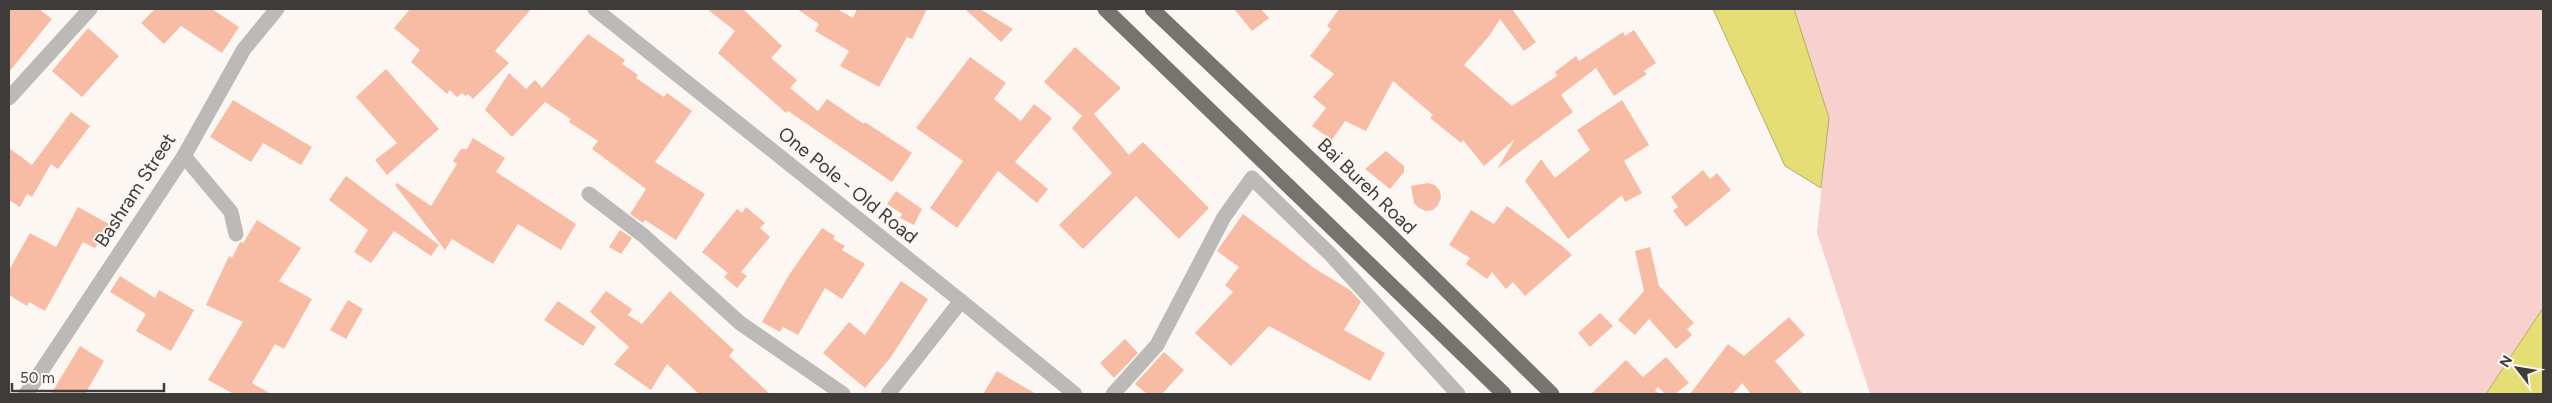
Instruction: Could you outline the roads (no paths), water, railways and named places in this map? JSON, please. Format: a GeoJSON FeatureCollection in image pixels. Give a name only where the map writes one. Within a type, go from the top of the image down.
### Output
{"type":"FeatureCollection","features":[{"type":"Feature","properties":{"kind":"highway"},"geometry":{"type":"LineString","coordinates":[[1105,9],[1504,394]]}},
{"type":"Feature","properties":{"kind":"highway","name":"Bai Bureh Road"},"geometry":{"type":"LineString","coordinates":[[1152,9],[1386,231],[1552,394]]}},
{"type":"Feature","properties":{"kind":"street"},"geometry":{"type":"LineString","coordinates":[[9,98],[90,9]]}},
{"type":"Feature","properties":{"kind":"street","name":"Bashram Street"},"geometry":{"type":"LineString","coordinates":[[26,394],[184,156],[244,49],[277,9]]}},
{"type":"Feature","properties":{"kind":"street","name":"One Pole - Old Road"},"geometry":{"type":"LineString","coordinates":[[595,9],[962,301],[1075,394]]}},
{"type":"Feature","properties":{"kind":"street"},"geometry":{"type":"LineString","coordinates":[[184,156],[231,212],[236,234]]}},
{"type":"Feature","properties":{"kind":"street"},"geometry":{"type":"LineString","coordinates":[[1113,394],[1157,345],[1224,217],[1252,178],[1330,254],[1458,394]]}},
{"type":"Feature","properties":{"kind":"street"},"geometry":{"type":"LineString","coordinates":[[589,194],[644,236],[740,323],[844,394]]}},
{"type":"Feature","properties":{"kind":"street"},"geometry":{"type":"LineString","coordinates":[[888,394],[962,301]]}}]}
